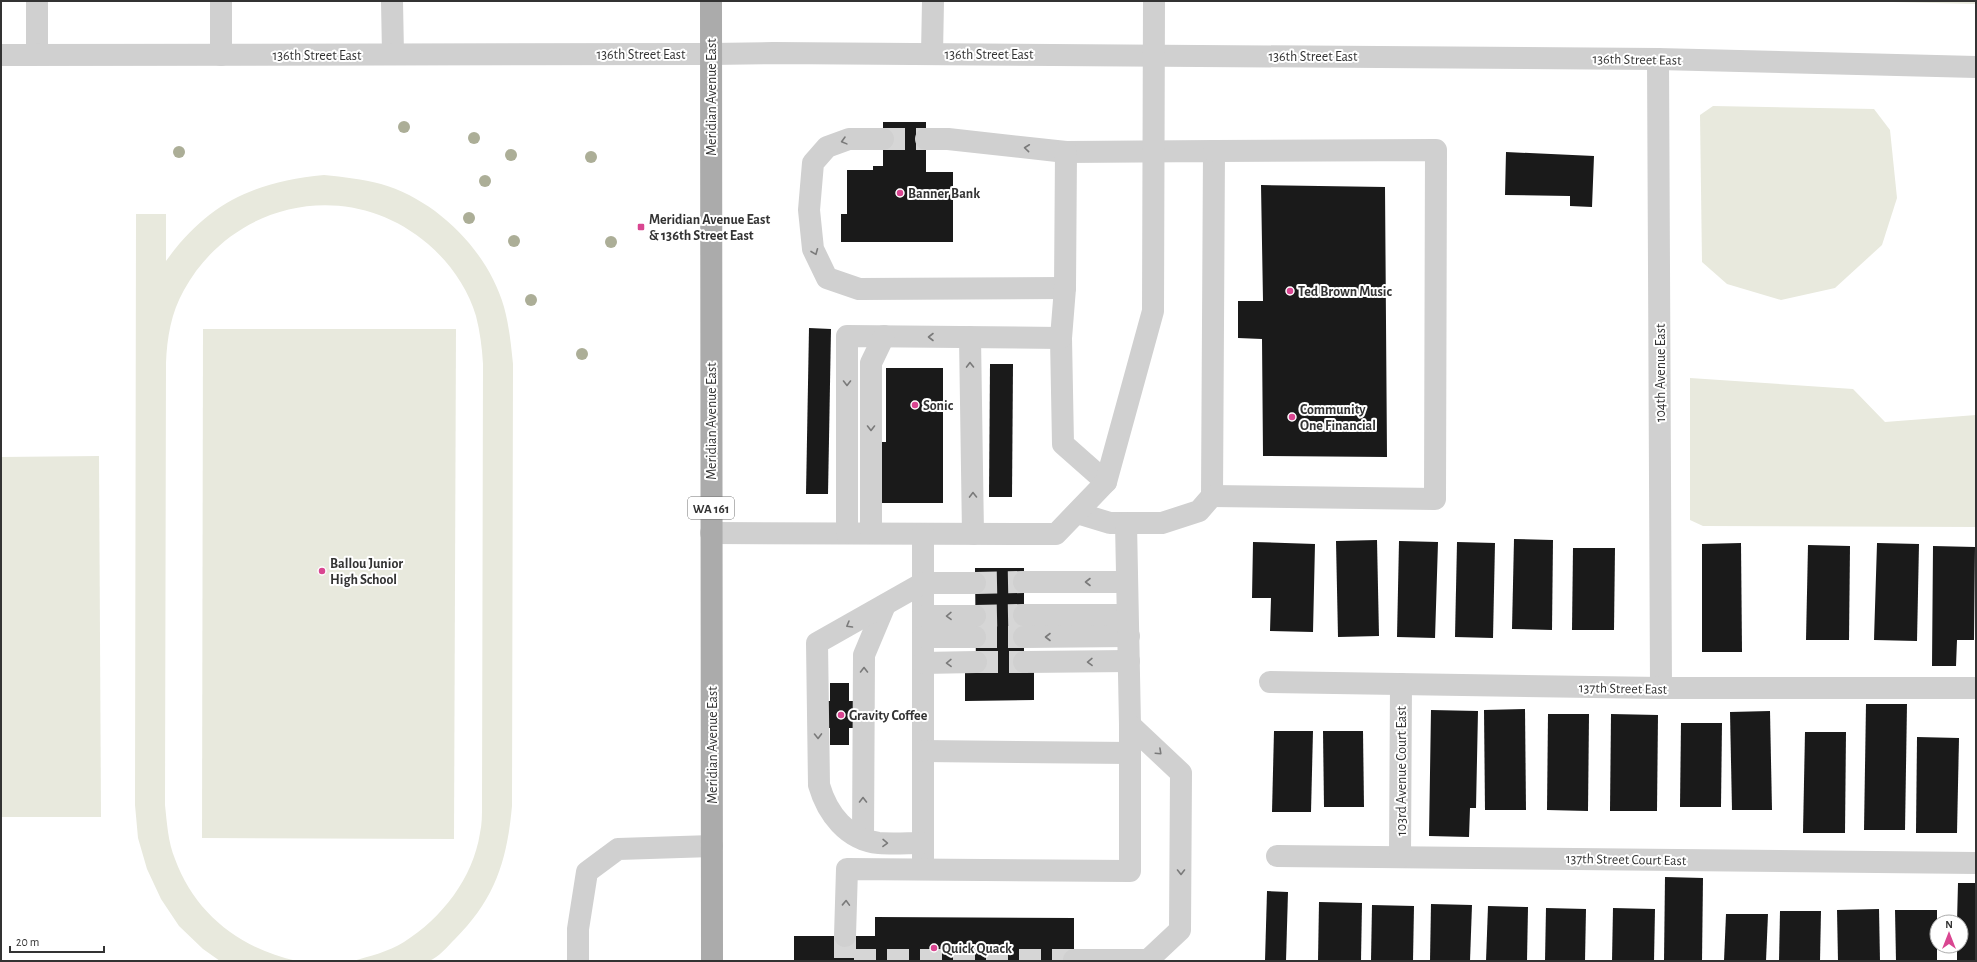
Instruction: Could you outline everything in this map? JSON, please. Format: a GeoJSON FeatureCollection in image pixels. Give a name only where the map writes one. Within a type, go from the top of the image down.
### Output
{"type":"FeatureCollection","features":[{"type":"Feature","properties":{"kind":"main road","name":"Meridian Avenue East"},"geometry":{"type":"LineString","coordinates":[[711,1],[712,961]]}},
{"type":"Feature","properties":{"kind":"street"},"geometry":{"type":"LineString","coordinates":[[37,1],[37,54]]}},
{"type":"Feature","properties":{"kind":"street"},"geometry":{"type":"LineString","coordinates":[[221,1],[221,55]]}},
{"type":"Feature","properties":{"kind":"street"},"geometry":{"type":"LineString","coordinates":[[392,1],[393,54]]}},
{"type":"Feature","properties":{"kind":"street"},"geometry":{"type":"LineString","coordinates":[[932,1],[932,54]]}},
{"type":"Feature","properties":{"kind":"street"},"geometry":{"type":"LineString","coordinates":[[711,533],[1056,534],[1106,482],[1153,311],[1154,1]]}},
{"type":"Feature","properties":{"kind":"street","name":"136th Street East"},"geometry":{"type":"LineString","coordinates":[[1,54],[932,54],[1658,59],[1976,67]]}},
{"type":"Feature","properties":{"kind":"street","name":"104th Avenue East"},"geometry":{"type":"LineString","coordinates":[[1658,59],[1661,688]]}},
{"type":"Feature","properties":{"kind":"street"},"geometry":{"type":"LineString","coordinates":[[883,139],[849,139],[827,147],[814,163],[809,210],[813,249],[827,278],[859,288],[1065,288]]}},
{"type":"Feature","properties":{"kind":"street"},"geometry":{"type":"LineString","coordinates":[[926,139],[948,139],[1066,152],[1436,150],[1435,499],[1212,496]]}},
{"type":"Feature","properties":{"kind":"street"},"geometry":{"type":"LineString","coordinates":[[1077,513],[1110,523],[1162,523],[1199,511],[1212,496],[1214,151]]}},
{"type":"Feature","properties":{"kind":"street"},"geometry":{"type":"LineString","coordinates":[[1066,152],[1065,288],[1061,338],[1063,444],[1106,482]]}},
{"type":"Feature","properties":{"kind":"street"},"geometry":{"type":"LineString","coordinates":[[847,534],[847,336],[1061,338]]}},
{"type":"Feature","properties":{"kind":"street"},"geometry":{"type":"LineString","coordinates":[[871,534],[871,362],[884,336]]}},
{"type":"Feature","properties":{"kind":"street"},"geometry":{"type":"LineString","coordinates":[[970,337],[973,534]]}},
{"type":"Feature","properties":{"kind":"street"},"geometry":{"type":"LineString","coordinates":[[846,936],[847,869],[1130,871],[1129,636],[1127,615],[1126,523]]}},
{"type":"Feature","properties":{"kind":"street"},"geometry":{"type":"LineString","coordinates":[[923,534],[923,870]]}},
{"type":"Feature","properties":{"kind":"street"},"geometry":{"type":"LineString","coordinates":[[1024,582],[1127,582]]}},
{"type":"Feature","properties":{"kind":"street"},"geometry":{"type":"LineString","coordinates":[[923,843],[879,843],[863,839],[842,826],[823,800],[819,785],[817,644],[923,583],[975,583]]}},
{"type":"Feature","properties":{"kind":"street"},"geometry":{"type":"LineString","coordinates":[[863,839],[864,656],[885,605]]}},
{"type":"Feature","properties":{"kind":"street"},"geometry":{"type":"LineString","coordinates":[[1024,615],[1127,615]]}},
{"type":"Feature","properties":{"kind":"street"},"geometry":{"type":"LineString","coordinates":[[923,627],[975,616]]}},
{"type":"Feature","properties":{"kind":"street"},"geometry":{"type":"LineString","coordinates":[[923,627],[975,637]]}},
{"type":"Feature","properties":{"kind":"street"},"geometry":{"type":"LineString","coordinates":[[1024,637],[1129,636]]}},
{"type":"Feature","properties":{"kind":"street"},"geometry":{"type":"LineString","coordinates":[[1024,662],[1129,661]]}},
{"type":"Feature","properties":{"kind":"street"},"geometry":{"type":"LineString","coordinates":[[923,663],[976,662]]}},
{"type":"Feature","properties":{"kind":"street","name":"137th Street East"},"geometry":{"type":"LineString","coordinates":[[1270,682],[1661,688],[1976,688]]}},
{"type":"Feature","properties":{"kind":"street","name":"103rd Avenue Court East"},"geometry":{"type":"LineString","coordinates":[[1400,857],[1401,684]]}},
{"type":"Feature","properties":{"kind":"street"},"geometry":{"type":"LineString","coordinates":[[1074,960],[1148,960],[1180,930],[1181,773],[1130,725]]}},
{"type":"Feature","properties":{"kind":"street"},"geometry":{"type":"LineString","coordinates":[[923,751],[1130,753]]}},
{"type":"Feature","properties":{"kind":"street"},"geometry":{"type":"LineString","coordinates":[[578,961],[578,929],[587,872],[618,849],[712,846]]}},
{"type":"Feature","properties":{"kind":"street","name":"137th Street Court East"},"geometry":{"type":"LineString","coordinates":[[1277,856],[1976,863]]}},
{"type":"Feature","properties":{"kind":"shaded area"},"geometry":{"type":"Polygon","coordinates":[[[1850,1],[1976,1],[1976,4],[1850,1]]]}},
{"type":"Feature","properties":{"kind":"shaded area"},"geometry":{"type":"Polygon","coordinates":[[[1713,106],[1874,109],[1890,130],[1897,198],[1882,245],[1835,288],[1781,300],[1727,284],[1702,262],[1700,115],[1713,106]]]}},
{"type":"Feature","properties":{"kind":"shaded area"},"geometry":{"type":"Polygon","coordinates":[[[324,175],[374,182],[402,192],[422,202],[458,230],[486,266],[496,286],[506,314],[511,342],[513,364],[512,806],[510,826],[507,844],[497,878],[480,909],[469,924],[443,952],[429,961],[353,961],[379,953],[404,942],[431,921],[443,909],[454,895],[471,866],[480,833],[482,823],[483,364],[481,340],[476,316],[468,295],[457,276],[436,251],[397,223],[363,210],[329,205],[295,208],[262,218],[232,236],[205,260],[184,290],[170,326],[167,344],[165,805],[169,839],[175,859],[184,879],[195,896],[222,926],[257,948],[297,961],[220,961],[203,949],[179,926],[161,899],[147,869],[138,838],[135,805],[136,214],[166,214],[166,261],[182,241],[199,224],[216,210],[234,199],[254,190],[276,183],[324,175]]]}},
{"type":"Feature","properties":{"kind":"shaded area"},"geometry":{"type":"Polygon","coordinates":[[[203,329],[456,329],[454,839],[202,838],[203,329]]]}},
{"type":"Feature","properties":{"kind":"shaded area"},"geometry":{"type":"Polygon","coordinates":[[[1690,378],[1853,389],[1885,422],[1976,415],[1976,527],[1703,526],[1690,520],[1690,378]]]}},
{"type":"Feature","properties":{"kind":"shaded area"},"geometry":{"type":"Polygon","coordinates":[[[99,456],[101,817],[1,817],[1,457],[99,456]]]}},
{"type":"Feature","properties":{"kind":"building","name":"Banner Bank"},"geometry":{"type":"Polygon","coordinates":[[[883,122],[926,122],[926,172],[953,172],[953,242],[841,242],[841,214],[847,214],[847,170],[873,170],[873,166],[883,166],[883,122]]]}},
{"type":"Feature","properties":{"kind":"building"},"geometry":{"type":"Polygon","coordinates":[[[1506,152],[1594,156],[1592,207],[1570,206],[1570,196],[1505,195],[1506,152]]]}},
{"type":"Feature","properties":{"kind":"building"},"geometry":{"type":"Polygon","coordinates":[[[1261,185],[1385,187],[1387,457],[1263,456],[1262,339],[1238,338],[1238,301],[1263,301],[1261,185]]]}},
{"type":"Feature","properties":{"kind":"building"},"geometry":{"type":"Polygon","coordinates":[[[809,328],[831,329],[828,494],[806,494],[809,328]]]}},
{"type":"Feature","properties":{"kind":"building"},"geometry":{"type":"Polygon","coordinates":[[[990,364],[1013,364],[1012,497],[989,497],[990,364]]]}},
{"type":"Feature","properties":{"kind":"building","name":"Sonic"},"geometry":{"type":"Polygon","coordinates":[[[886,368],[943,368],[943,503],[882,503],[882,492],[871,492],[871,442],[886,442],[886,368]]]}},
{"type":"Feature","properties":{"kind":"building"},"geometry":{"type":"Polygon","coordinates":[[[1514,539],[1553,540],[1552,630],[1512,629],[1514,539]]]}},
{"type":"Feature","properties":{"kind":"building"},"geometry":{"type":"Polygon","coordinates":[[[1377,540],[1379,636],[1338,637],[1336,541],[1377,540]]]}},
{"type":"Feature","properties":{"kind":"building"},"geometry":{"type":"Polygon","coordinates":[[[1399,541],[1438,542],[1435,638],[1397,637],[1399,541]]]}},
{"type":"Feature","properties":{"kind":"building"},"geometry":{"type":"Polygon","coordinates":[[[1253,542],[1315,544],[1313,632],[1270,631],[1271,598],[1252,598],[1253,542]]]}},
{"type":"Feature","properties":{"kind":"building"},"geometry":{"type":"Polygon","coordinates":[[[1457,542],[1495,543],[1493,638],[1455,637],[1457,542]]]}},
{"type":"Feature","properties":{"kind":"building"},"geometry":{"type":"Polygon","coordinates":[[[1741,543],[1742,652],[1702,652],[1702,544],[1741,543]]]}},
{"type":"Feature","properties":{"kind":"building"},"geometry":{"type":"Polygon","coordinates":[[[1877,543],[1919,544],[1917,641],[1874,640],[1877,543]]]}},
{"type":"Feature","properties":{"kind":"building"},"geometry":{"type":"Polygon","coordinates":[[[1808,545],[1850,546],[1849,640],[1806,640],[1808,545]]]}},
{"type":"Feature","properties":{"kind":"building"},"geometry":{"type":"Polygon","coordinates":[[[1933,546],[1975,547],[1974,640],[1957,640],[1956,666],[1932,666],[1933,546]]]}},
{"type":"Feature","properties":{"kind":"building"},"geometry":{"type":"Polygon","coordinates":[[[1573,548],[1615,548],[1614,630],[1572,630],[1573,548]]]}},
{"type":"Feature","properties":{"kind":"building"},"geometry":{"type":"Polygon","coordinates":[[[975,568],[1024,568],[1024,671],[1034,671],[1034,700],[965,701],[965,671],[976,671],[975,568]]]}},
{"type":"Feature","properties":{"kind":"building","name":"Gravity Coffee"},"geometry":{"type":"Polygon","coordinates":[[[830,683],[849,683],[849,701],[862,701],[862,728],[849,728],[849,745],[830,745],[830,728],[820,728],[820,701],[830,701],[830,683]]]}},
{"type":"Feature","properties":{"kind":"building"},"geometry":{"type":"Polygon","coordinates":[[[1866,704],[1907,704],[1905,830],[1864,830],[1866,704]]]}},
{"type":"Feature","properties":{"kind":"building"},"geometry":{"type":"Polygon","coordinates":[[[1525,709],[1526,810],[1485,810],[1484,710],[1525,709]]]}},
{"type":"Feature","properties":{"kind":"building"},"geometry":{"type":"Polygon","coordinates":[[[1431,710],[1478,711],[1476,808],[1470,808],[1469,837],[1429,836],[1431,710]]]}},
{"type":"Feature","properties":{"kind":"building"},"geometry":{"type":"Polygon","coordinates":[[[1770,711],[1772,810],[1732,810],[1730,712],[1770,711]]]}},
{"type":"Feature","properties":{"kind":"building"},"geometry":{"type":"Polygon","coordinates":[[[1548,714],[1589,714],[1588,811],[1547,810],[1548,714]]]}},
{"type":"Feature","properties":{"kind":"building"},"geometry":{"type":"Polygon","coordinates":[[[1611,714],[1658,715],[1657,811],[1610,811],[1611,714]]]}},
{"type":"Feature","properties":{"kind":"building"},"geometry":{"type":"Polygon","coordinates":[[[1681,723],[1722,723],[1721,807],[1680,807],[1681,723]]]}},
{"type":"Feature","properties":{"kind":"building"},"geometry":{"type":"Polygon","coordinates":[[[1274,731],[1313,731],[1311,812],[1272,812],[1274,731]]]}},
{"type":"Feature","properties":{"kind":"building"},"geometry":{"type":"Polygon","coordinates":[[[1323,731],[1363,731],[1364,807],[1324,807],[1323,731]]]}},
{"type":"Feature","properties":{"kind":"building"},"geometry":{"type":"Polygon","coordinates":[[[1805,732],[1846,732],[1845,833],[1803,833],[1805,732]]]}},
{"type":"Feature","properties":{"kind":"building"},"geometry":{"type":"Polygon","coordinates":[[[1917,737],[1959,738],[1957,833],[1916,833],[1917,737]]]}},
{"type":"Feature","properties":{"kind":"building"},"geometry":{"type":"Polygon","coordinates":[[[1665,877],[1703,878],[1702,961],[1664,961],[1665,877]]]}},
{"type":"Feature","properties":{"kind":"building"},"geometry":{"type":"Polygon","coordinates":[[[1958,883],[1976,883],[1976,961],[1957,961],[1957,954],[1969,954],[1969,914],[1957,914],[1958,883]]]}},
{"type":"Feature","properties":{"kind":"building"},"geometry":{"type":"Polygon","coordinates":[[[1267,891],[1288,892],[1286,961],[1265,961],[1267,891]]]}},
{"type":"Feature","properties":{"kind":"building"},"geometry":{"type":"Polygon","coordinates":[[[1319,902],[1362,903],[1361,961],[1318,961],[1319,902]]]}},
{"type":"Feature","properties":{"kind":"building"},"geometry":{"type":"Polygon","coordinates":[[[1431,904],[1472,905],[1470,961],[1430,961],[1431,904]]]}},
{"type":"Feature","properties":{"kind":"building"},"geometry":{"type":"Polygon","coordinates":[[[1372,905],[1414,906],[1413,961],[1371,961],[1372,905]]]}},
{"type":"Feature","properties":{"kind":"building"},"geometry":{"type":"Polygon","coordinates":[[[1488,906],[1528,907],[1527,961],[1486,961],[1488,906]]]}},
{"type":"Feature","properties":{"kind":"building"},"geometry":{"type":"Polygon","coordinates":[[[1546,908],[1586,909],[1585,961],[1545,961],[1546,908]]]}},
{"type":"Feature","properties":{"kind":"building"},"geometry":{"type":"Polygon","coordinates":[[[1613,908],[1655,909],[1654,961],[1612,961],[1613,908]]]}},
{"type":"Feature","properties":{"kind":"building"},"geometry":{"type":"Polygon","coordinates":[[[1879,909],[1880,961],[1838,961],[1837,910],[1879,909]]]}},
{"type":"Feature","properties":{"kind":"building"},"geometry":{"type":"Polygon","coordinates":[[[1895,910],[1937,910],[1937,914],[1929,914],[1929,954],[1937,954],[1937,961],[1896,961],[1895,910]]]}},
{"type":"Feature","properties":{"kind":"building"},"geometry":{"type":"Polygon","coordinates":[[[1780,911],[1821,911],[1820,961],[1779,961],[1780,911]]]}},
{"type":"Feature","properties":{"kind":"building"},"geometry":{"type":"Polygon","coordinates":[[[1726,914],[1768,914],[1766,961],[1724,961],[1726,914]]]}},
{"type":"Feature","properties":{"kind":"building","name":"Quick Quack"},"geometry":{"type":"Polygon","coordinates":[[[875,917],[1074,918],[1074,961],[794,961],[794,936],[875,936],[875,917]]]}},
{"type":"Feature","properties":{"kind":"tunnel"},"geometry":{"type":"LineString","coordinates":[[883,139],[926,139]]}},
{"type":"Feature","properties":{"kind":"tunnel"},"geometry":{"type":"LineString","coordinates":[[975,583],[1024,582]]}},
{"type":"Feature","properties":{"kind":"tunnel"},"geometry":{"type":"LineString","coordinates":[[975,616],[1024,615]]}},
{"type":"Feature","properties":{"kind":"tunnel"},"geometry":{"type":"LineString","coordinates":[[975,637],[1024,637]]}},
{"type":"Feature","properties":{"kind":"tunnel"},"geometry":{"type":"LineString","coordinates":[[976,662],[1024,662]]}},
{"type":"Feature","properties":{"kind":"tunnel"},"geometry":{"type":"LineString","coordinates":[[845,936],[845,960],[1074,960]]}},
{"type":"Feature","properties":{"kind":"place","name":"Banner Bank"},"geometry":{"type":"Point","coordinates":[900,193]}},
{"type":"Feature","properties":{"kind":"place","name":"Meridian Avenue East & 136th Street East"},"geometry":{"type":"Point","coordinates":[641,227]}},
{"type":"Feature","properties":{"kind":"place","name":"Ted Brown Music"},"geometry":{"type":"Point","coordinates":[1290,291]}},
{"type":"Feature","properties":{"kind":"place","name":"Sonic"},"geometry":{"type":"Point","coordinates":[915,405]}},
{"type":"Feature","properties":{"kind":"place","name":"Community One Financial"},"geometry":{"type":"Point","coordinates":[1292,417]}},
{"type":"Feature","properties":{"kind":"place","name":"Ballou Junior High School"},"geometry":{"type":"Point","coordinates":[322,571]}},
{"type":"Feature","properties":{"kind":"place","name":"Gravity Coffee"},"geometry":{"type":"Point","coordinates":[841,715]}},
{"type":"Feature","properties":{"kind":"place","name":"Quick Quack"},"geometry":{"type":"Point","coordinates":[934,948]}}]}
